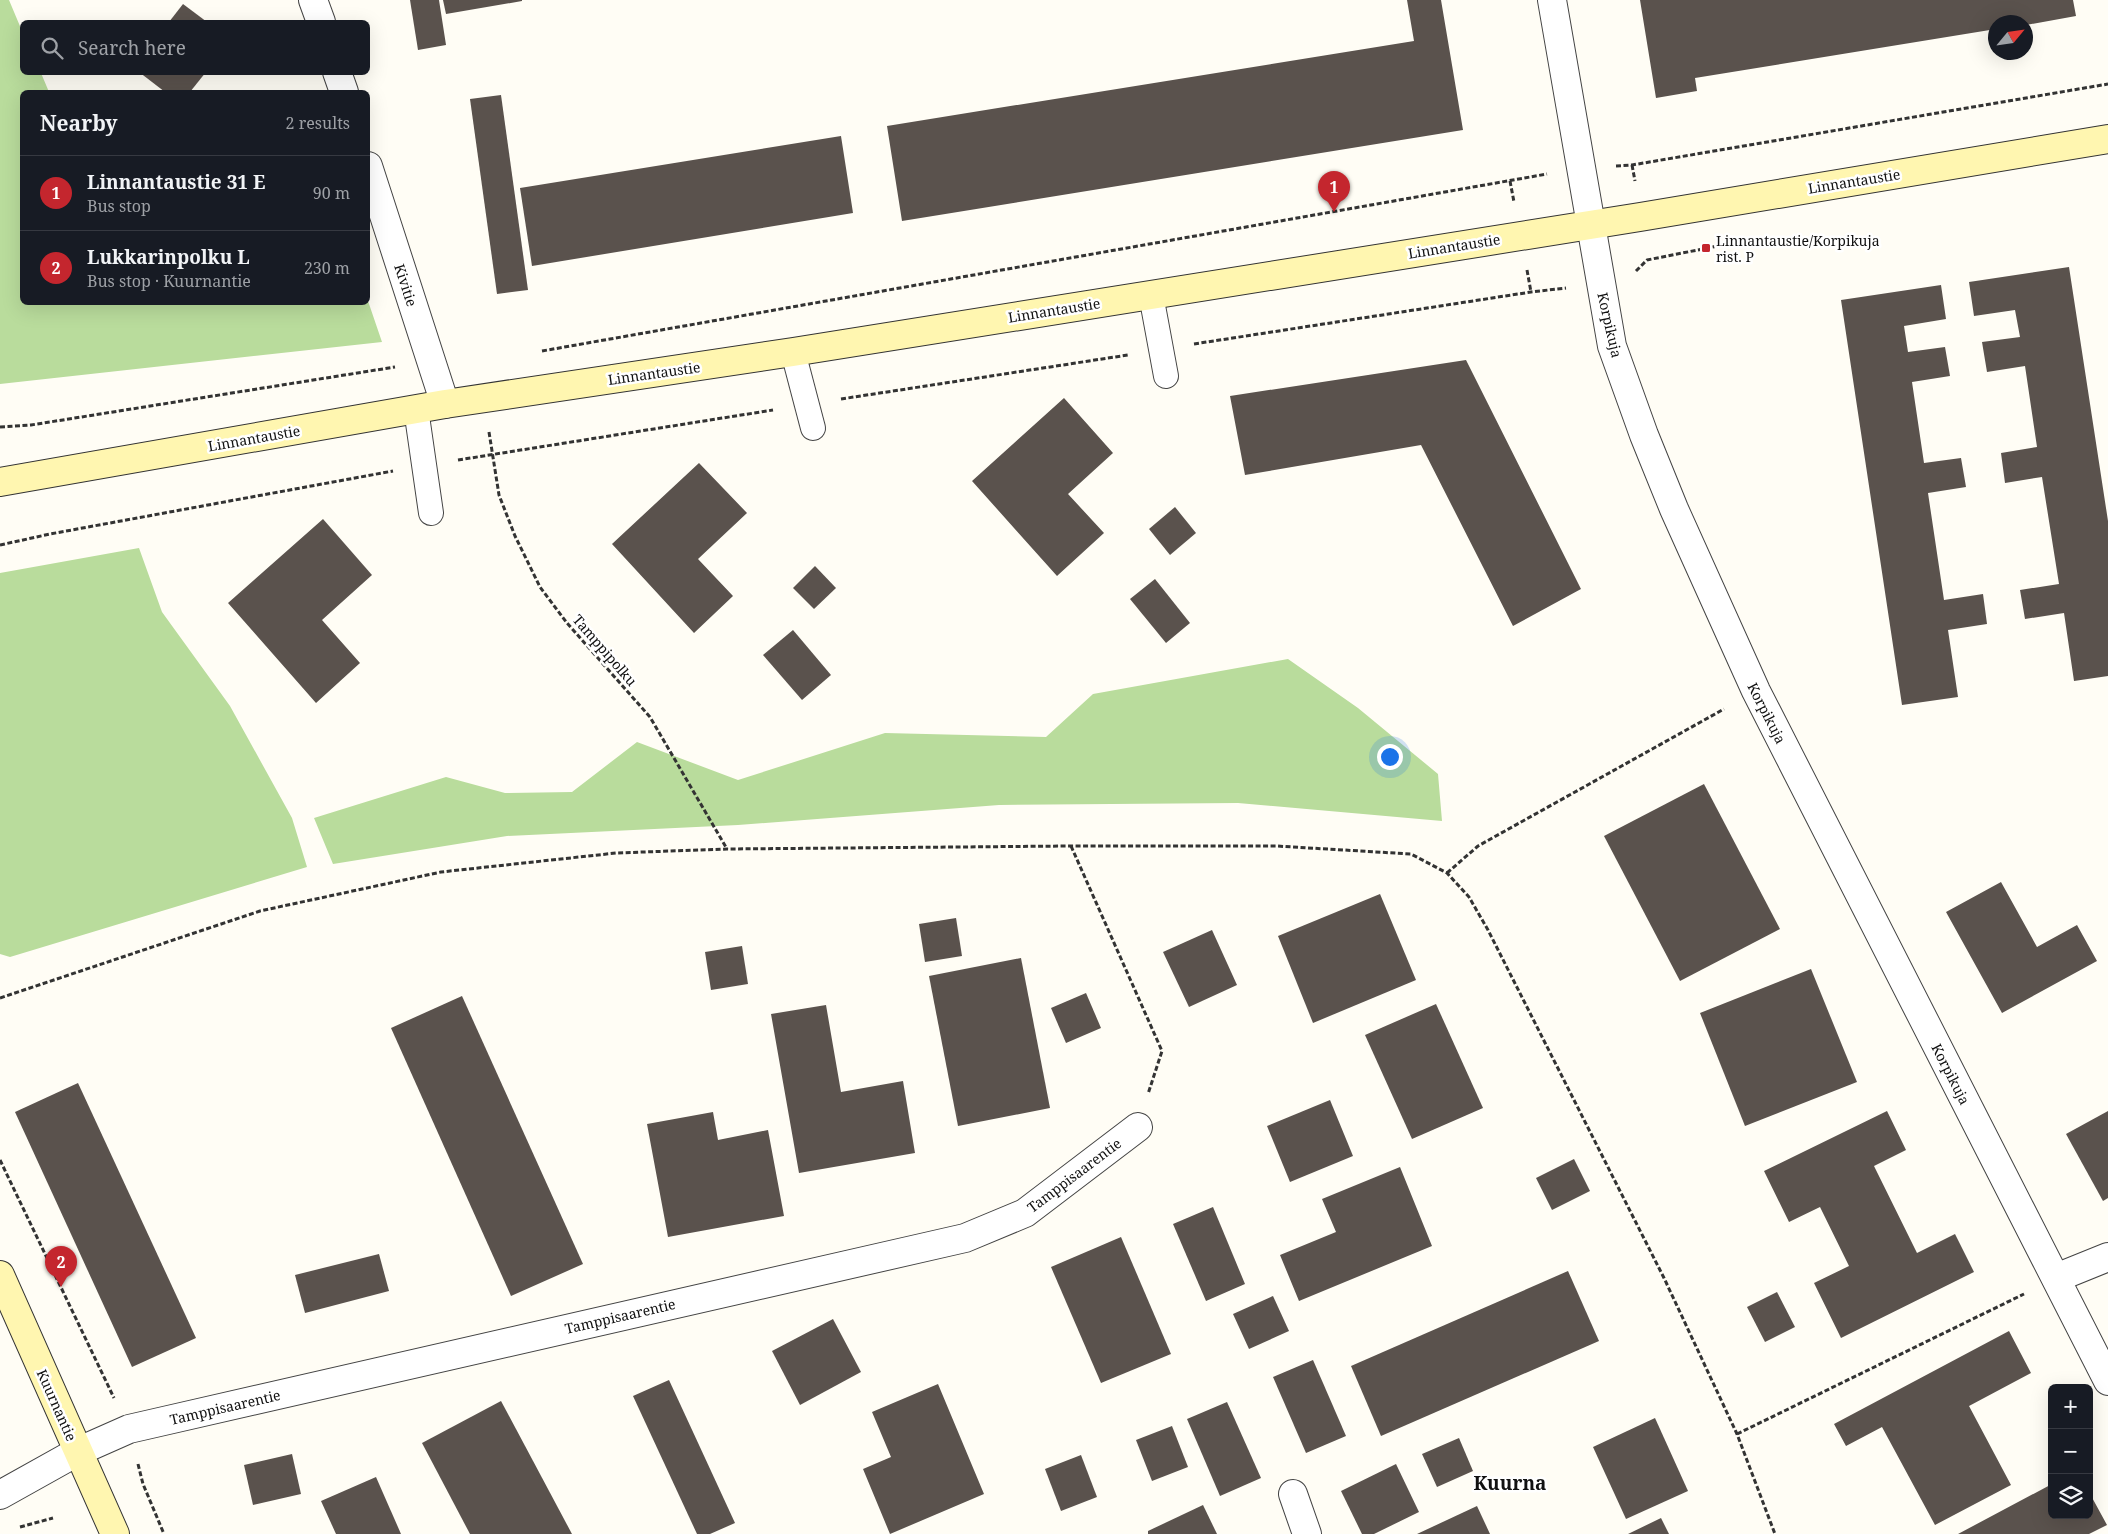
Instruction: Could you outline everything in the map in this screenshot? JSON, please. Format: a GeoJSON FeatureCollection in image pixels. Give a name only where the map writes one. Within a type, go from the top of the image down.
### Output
{"type":"FeatureCollection","features":[{"type":"Feature","properties":{"kind":"street"},"geometry":{"type":"LineString","coordinates":[[313,0],[319,20]]}},
{"type":"Feature","properties":{"kind":"street","name":"Korpikuja"},"geometry":{"type":"LineString","coordinates":[[1552,0],[1612,346],[1644,435],[1674,509],[1756,691],[2108,1381]]}},
{"type":"Feature","properties":{"kind":"street"},"geometry":{"type":"LineString","coordinates":[[338,75],[343,90]]}},
{"type":"Feature","properties":{"kind":"street","name":"Linnantaustie"},"geometry":{"type":"LineString","coordinates":[[0,482],[445,404],[793,352],[1151,295],[1590,225],[2108,139]]}},
{"type":"Feature","properties":{"kind":"street","name":"Kivitie"},"geometry":{"type":"LineString","coordinates":[[370,172],[445,404]]}},
{"type":"Feature","properties":{"kind":"street","name":"Tamppisaarentie"},"geometry":{"type":"LineString","coordinates":[[0,1495],[77,1452],[129,1429],[965,1238],[1025,1212],[1138,1127]]}},
{"type":"Feature","properties":{"kind":"street"},"geometry":{"type":"LineString","coordinates":[[2056,1278],[2108,1257]]}},
{"type":"Feature","properties":{"kind":"street","name":"Kuurnantie"},"geometry":{"type":"LineString","coordinates":[[0,1275],[115,1534]]}},
{"type":"Feature","properties":{"kind":"street"},"geometry":{"type":"LineString","coordinates":[[1293,1494],[1307,1534]]}},
{"type":"Feature","properties":{"kind":"lane"},"geometry":{"type":"LineString","coordinates":[[1151,295],[1166,376]]}},
{"type":"Feature","properties":{"kind":"lane"},"geometry":{"type":"LineString","coordinates":[[793,352],[813,428]]}},
{"type":"Feature","properties":{"kind":"lane"},"geometry":{"type":"LineString","coordinates":[[416,409],[431,513]]}},
{"type":"Feature","properties":{"kind":"path"},"geometry":{"type":"LineString","coordinates":[[536,352],[1580,169],[1632,165],[2108,84]]}},
{"type":"Feature","properties":{"kind":"path"},"geometry":{"type":"LineString","coordinates":[[1647,260],[1738,242]]}},
{"type":"Feature","properties":{"kind":"path"},"geometry":{"type":"LineString","coordinates":[[0,545],[69,530],[493,454],[1531,292]]}},
{"type":"Feature","properties":{"kind":"path","name":"Tamppipolku"},"geometry":{"type":"LineString","coordinates":[[493,454],[499,495],[515,536],[540,588],[567,623],[650,717],[727,849]]}},
{"type":"Feature","properties":{"kind":"path"},"geometry":{"type":"LineString","coordinates":[[1447,873],[1478,846],[1756,691]]}},
{"type":"Feature","properties":{"kind":"path"},"geometry":{"type":"LineString","coordinates":[[1071,846],[1162,1051],[1138,1127]]}},
{"type":"Feature","properties":{"kind":"path"},"geometry":{"type":"LineString","coordinates":[[0,998],[260,911],[441,872],[616,853],[727,849],[1276,846],[1411,854],[1447,873],[1469,897],[1488,930],[1659,1269],[1737,1434],[1775,1534]]}},
{"type":"Feature","properties":{"kind":"path"},"geometry":{"type":"LineString","coordinates":[[0,1160],[129,1429],[143,1484],[164,1534]]}},
{"type":"Feature","properties":{"kind":"path"},"geometry":{"type":"LineString","coordinates":[[1737,1434],[2056,1278]]}},
{"type":"Feature","properties":{"kind":"path"},"geometry":{"type":"LineString","coordinates":[[18,1528],[53,1518]]}},
{"type":"Feature","properties":{"kind":"green space"},"geometry":{"type":"Polygon","coordinates":[[[0,0],[9,0],[20,26],[20,75],[42,75],[48,90],[20,90],[20,305],[369,305],[382,342],[0,384],[0,0]]]}},
{"type":"Feature","properties":{"kind":"green space"},"geometry":{"type":"Polygon","coordinates":[[[139,548],[162,612],[230,706],[292,818],[307,867],[10,957],[0,954],[0,573],[139,548]]]}},
{"type":"Feature","properties":{"kind":"green space"},"geometry":{"type":"Polygon","coordinates":[[[1288,659],[1358,708],[1438,774],[1442,821],[1238,803],[999,805],[738,825],[507,836],[333,864],[314,818],[446,777],[505,793],[572,792],[637,742],[738,780],[885,733],[1046,737],[1093,694],[1288,659]]]}},
{"type":"Feature","properties":{"kind":"building"},"geometry":{"type":"Polygon","coordinates":[[[410,0],[439,0],[446,45],[418,50],[410,0]]]}},
{"type":"Feature","properties":{"kind":"building"},"geometry":{"type":"Polygon","coordinates":[[[443,0],[522,0],[522,1],[446,14],[443,0]]]}},
{"type":"Feature","properties":{"kind":"building"},"geometry":{"type":"Polygon","coordinates":[[[1407,0],[1441,0],[1463,130],[902,221],[887,126],[1414,41],[1407,0]]]}},
{"type":"Feature","properties":{"kind":"building"},"geometry":{"type":"Polygon","coordinates":[[[1640,0],[2073,0],[2076,16],[2033,24],[2033,15],[1988,15],[1988,30],[1695,78],[1697,91],[1656,98],[1640,0]]]}},
{"type":"Feature","properties":{"kind":"building"},"geometry":{"type":"Polygon","coordinates":[[[183,4],[204,20],[171,20],[183,4]]]}},
{"type":"Feature","properties":{"kind":"building"},"geometry":{"type":"Polygon","coordinates":[[[143,75],[204,75],[192,90],[162,90],[143,75]]]}},
{"type":"Feature","properties":{"kind":"building"},"geometry":{"type":"Polygon","coordinates":[[[501,95],[528,290],[497,294],[470,99],[501,95]]]}},
{"type":"Feature","properties":{"kind":"building"},"geometry":{"type":"Polygon","coordinates":[[[841,136],[853,213],[532,266],[520,188],[841,136]]]}},
{"type":"Feature","properties":{"kind":"building"},"geometry":{"type":"Polygon","coordinates":[[[2069,267],[2108,521],[2108,676],[2074,681],[2064,613],[2025,619],[2020,590],[2059,584],[2042,477],[2005,483],[2001,453],[2037,447],[2025,366],[1987,372],[1982,342],[2020,337],[2015,310],[1974,316],[1969,282],[2069,267]]]}},
{"type":"Feature","properties":{"kind":"building"},"geometry":{"type":"Polygon","coordinates":[[[1941,285],[1946,319],[1904,326],[1908,352],[1945,347],[1950,376],[1912,382],[1924,463],[1961,458],[1966,487],[1928,493],[1944,600],[1983,594],[1987,624],[1948,630],[1958,697],[1902,705],[1841,300],[1941,285]]]}},
{"type":"Feature","properties":{"kind":"building"},"geometry":{"type":"Polygon","coordinates":[[[1466,360],[1581,589],[1513,626],[1421,445],[1245,475],[1230,396],[1466,360]]]}},
{"type":"Feature","properties":{"kind":"building"},"geometry":{"type":"Polygon","coordinates":[[[1064,398],[1113,453],[1068,494],[1104,533],[1057,576],[972,481],[1064,398]]]}},
{"type":"Feature","properties":{"kind":"building"},"geometry":{"type":"Polygon","coordinates":[[[699,463],[747,513],[698,559],[733,596],[694,633],[612,544],[699,463]]]}},
{"type":"Feature","properties":{"kind":"building"},"geometry":{"type":"Polygon","coordinates":[[[1175,507],[1196,533],[1170,555],[1149,529],[1175,507]]]}},
{"type":"Feature","properties":{"kind":"building"},"geometry":{"type":"Polygon","coordinates":[[[323,519],[372,575],[322,620],[360,663],[316,703],[228,603],[323,519]]]}},
{"type":"Feature","properties":{"kind":"building"},"geometry":{"type":"Polygon","coordinates":[[[815,566],[836,588],[814,609],[793,588],[815,566]]]}},
{"type":"Feature","properties":{"kind":"building"},"geometry":{"type":"Polygon","coordinates":[[[1155,579],[1190,623],[1166,643],[1130,599],[1155,579]]]}},
{"type":"Feature","properties":{"kind":"building"},"geometry":{"type":"Polygon","coordinates":[[[793,630],[831,675],[802,700],[763,655],[793,630]]]}},
{"type":"Feature","properties":{"kind":"building"},"geometry":{"type":"Polygon","coordinates":[[[1704,784],[1780,929],[1680,981],[1604,836],[1704,784]]]}},
{"type":"Feature","properties":{"kind":"building"},"geometry":{"type":"Polygon","coordinates":[[[2001,882],[2037,947],[2077,925],[2097,961],[2002,1013],[1946,912],[2001,882]]]}},
{"type":"Feature","properties":{"kind":"building"},"geometry":{"type":"Polygon","coordinates":[[[1380,894],[1416,980],[1313,1023],[1278,936],[1380,894]]]}},
{"type":"Feature","properties":{"kind":"building"},"geometry":{"type":"Polygon","coordinates":[[[956,918],[962,956],[925,962],[919,924],[956,918]]]}},
{"type":"Feature","properties":{"kind":"building"},"geometry":{"type":"Polygon","coordinates":[[[1212,930],[1237,985],[1189,1007],[1163,952],[1212,930]]]}},
{"type":"Feature","properties":{"kind":"building"},"geometry":{"type":"Polygon","coordinates":[[[742,946],[748,984],[711,990],[705,952],[742,946]]]}},
{"type":"Feature","properties":{"kind":"building"},"geometry":{"type":"Polygon","coordinates":[[[1021,958],[1050,1108],[958,1126],[929,976],[1021,958]]]}},
{"type":"Feature","properties":{"kind":"building"},"geometry":{"type":"Polygon","coordinates":[[[1811,969],[1857,1082],[1745,1126],[1700,1013],[1811,969]]]}},
{"type":"Feature","properties":{"kind":"building"},"geometry":{"type":"Polygon","coordinates":[[[1086,993],[1101,1028],[1066,1043],[1051,1008],[1086,993]]]}},
{"type":"Feature","properties":{"kind":"building"},"geometry":{"type":"Polygon","coordinates":[[[462,996],[583,1264],[511,1296],[391,1028],[462,996]]]}},
{"type":"Feature","properties":{"kind":"building"},"geometry":{"type":"Polygon","coordinates":[[[1436,1004],[1483,1108],[1412,1139],[1365,1035],[1436,1004]]]}},
{"type":"Feature","properties":{"kind":"building"},"geometry":{"type":"Polygon","coordinates":[[[826,1005],[841,1092],[903,1081],[915,1153],[799,1173],[771,1014],[826,1005]]]}},
{"type":"Feature","properties":{"kind":"building"},"geometry":{"type":"Polygon","coordinates":[[[78,1083],[196,1338],[132,1367],[15,1112],[78,1083]]]}},
{"type":"Feature","properties":{"kind":"building"},"geometry":{"type":"Polygon","coordinates":[[[1330,1100],[1353,1156],[1290,1182],[1267,1126],[1330,1100]]]}},
{"type":"Feature","properties":{"kind":"building"},"geometry":{"type":"Polygon","coordinates":[[[1887,1111],[1906,1150],[1874,1166],[1917,1253],[1955,1234],[1974,1272],[1841,1338],[1814,1283],[1849,1266],[1820,1207],[1789,1222],[1764,1171],[1887,1111]]]}},
{"type":"Feature","properties":{"kind":"building"},"geometry":{"type":"Polygon","coordinates":[[[2108,1111],[2108,1198],[2103,1201],[2066,1134],[2108,1111]]]}},
{"type":"Feature","properties":{"kind":"building"},"geometry":{"type":"Polygon","coordinates":[[[713,1112],[718,1140],[768,1130],[784,1216],[668,1237],[647,1124],[713,1112]]]}},
{"type":"Feature","properties":{"kind":"building"},"geometry":{"type":"Polygon","coordinates":[[[1574,1159],[1590,1191],[1552,1210],[1536,1178],[1574,1159]]]}},
{"type":"Feature","properties":{"kind":"building"},"geometry":{"type":"Polygon","coordinates":[[[1400,1167],[1432,1246],[1299,1301],[1280,1255],[1336,1232],[1322,1199],[1400,1167]]]}},
{"type":"Feature","properties":{"kind":"building"},"geometry":{"type":"Polygon","coordinates":[[[1213,1207],[1245,1284],[1206,1301],[1173,1224],[1213,1207]]]}},
{"type":"Feature","properties":{"kind":"building"},"geometry":{"type":"Polygon","coordinates":[[[1121,1237],[1171,1354],[1101,1383],[1051,1267],[1121,1237]]]}},
{"type":"Feature","properties":{"kind":"building"},"geometry":{"type":"Polygon","coordinates":[[[379,1254],[389,1291],[305,1313],[295,1275],[379,1254]]]}},
{"type":"Feature","properties":{"kind":"building"},"geometry":{"type":"Polygon","coordinates":[[[1568,1271],[1599,1341],[1381,1436],[1351,1366],[1568,1271]]]}},
{"type":"Feature","properties":{"kind":"building"},"geometry":{"type":"Polygon","coordinates":[[[1777,1292],[1795,1327],[1765,1342],[1747,1307],[1777,1292]]]}},
{"type":"Feature","properties":{"kind":"building"},"geometry":{"type":"Polygon","coordinates":[[[1273,1296],[1289,1331],[1249,1349],[1233,1314],[1273,1296]]]}},
{"type":"Feature","properties":{"kind":"building"},"geometry":{"type":"Polygon","coordinates":[[[833,1319],[861,1372],[800,1405],[772,1351],[833,1319]]]}},
{"type":"Feature","properties":{"kind":"building"},"geometry":{"type":"Polygon","coordinates":[[[2009,1331],[2031,1373],[1969,1406],[2011,1485],[1935,1525],[1882,1427],[1846,1446],[1834,1424],[2009,1331]]]}},
{"type":"Feature","properties":{"kind":"building"},"geometry":{"type":"Polygon","coordinates":[[[1313,1360],[1346,1436],[1306,1453],[1273,1377],[1313,1360]]]}},
{"type":"Feature","properties":{"kind":"building"},"geometry":{"type":"Polygon","coordinates":[[[669,1380],[735,1523],[710,1534],[697,1534],[633,1396],[669,1380]]]}},
{"type":"Feature","properties":{"kind":"building"},"geometry":{"type":"Polygon","coordinates":[[[938,1384],[984,1494],[890,1534],[863,1469],[891,1457],[872,1412],[938,1384]]]}},
{"type":"Feature","properties":{"kind":"building"},"geometry":{"type":"Polygon","coordinates":[[[501,1401],[572,1534],[470,1534],[422,1443],[501,1401]]]}},
{"type":"Feature","properties":{"kind":"building"},"geometry":{"type":"Polygon","coordinates":[[[1227,1402],[1261,1478],[1220,1496],[1187,1419],[1227,1402]]]}},
{"type":"Feature","properties":{"kind":"building"},"geometry":{"type":"Polygon","coordinates":[[[1655,1418],[1688,1491],[1626,1519],[1593,1447],[1655,1418]]]}},
{"type":"Feature","properties":{"kind":"building"},"geometry":{"type":"Polygon","coordinates":[[[1172,1426],[1188,1467],[1152,1481],[1136,1440],[1172,1426]]]}},
{"type":"Feature","properties":{"kind":"building"},"geometry":{"type":"Polygon","coordinates":[[[1459,1438],[1473,1471],[1437,1487],[1422,1454],[1459,1438]]]}},
{"type":"Feature","properties":{"kind":"building"},"geometry":{"type":"Polygon","coordinates":[[[292,1454],[301,1494],[253,1505],[244,1465],[292,1454]]]}},
{"type":"Feature","properties":{"kind":"building"},"geometry":{"type":"Polygon","coordinates":[[[1081,1455],[1097,1497],[1061,1511],[1045,1469],[1081,1455]]]}},
{"type":"Feature","properties":{"kind":"building"},"geometry":{"type":"Polygon","coordinates":[[[1396,1464],[1419,1512],[1374,1534],[1362,1534],[1341,1491],[1396,1464]]]}},
{"type":"Feature","properties":{"kind":"building"},"geometry":{"type":"Polygon","coordinates":[[[376,1477],[401,1534],[336,1534],[321,1501],[376,1477]]]}},
{"type":"Feature","properties":{"kind":"building"},"geometry":{"type":"Polygon","coordinates":[[[2048,1486],[2048,1519],[2093,1519],[2093,1499],[2107,1525],[2089,1534],[1958,1534],[2048,1486]]]}},
{"type":"Feature","properties":{"kind":"building"},"geometry":{"type":"Polygon","coordinates":[[[1203,1505],[1217,1534],[1148,1534],[1148,1531],[1203,1505]]]}},
{"type":"Feature","properties":{"kind":"building"},"geometry":{"type":"Polygon","coordinates":[[[1477,1506],[1490,1534],[1417,1534],[1477,1506]]]}},
{"type":"Feature","properties":{"kind":"building"},"geometry":{"type":"Polygon","coordinates":[[[1661,1518],[1669,1534],[1628,1534],[1661,1518]]]}},
{"type":"Feature","properties":{"kind":"place","name":"Linnantaustie 31 E"},"geometry":{"type":"Point","coordinates":[1334,212]}},
{"type":"Feature","properties":{"kind":"place","name":"Linnantaustie/Korpikuja rist. P"},"geometry":{"type":"Point","coordinates":[1706,248]}},
{"type":"Feature","properties":{"kind":"place","name":"Lukkarinpolku L"},"geometry":{"type":"Point","coordinates":[61,1287]}},
{"type":"Feature","properties":{"kind":"district","name":"Kuurna"},"geometry":{"type":"Point","coordinates":[1510,1483]}}]}
